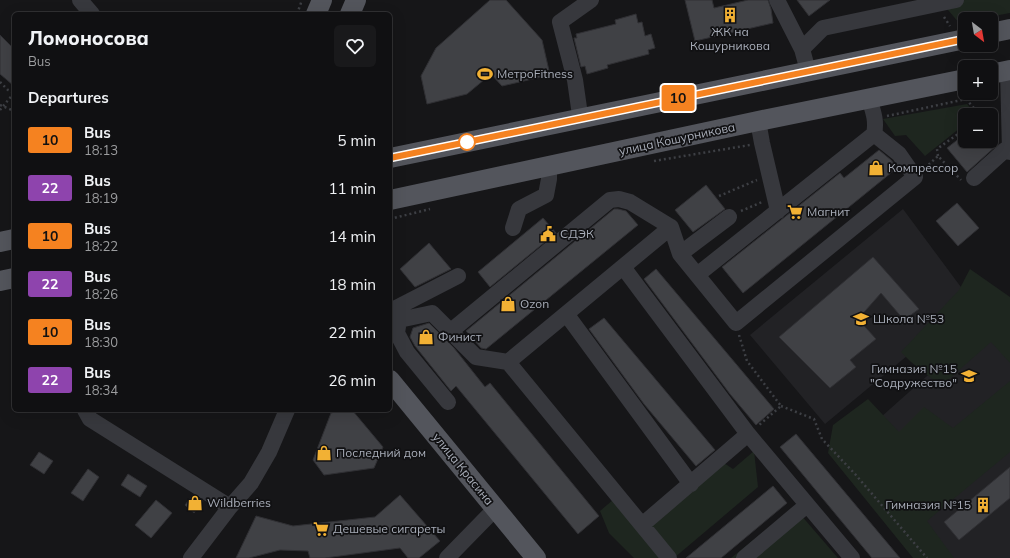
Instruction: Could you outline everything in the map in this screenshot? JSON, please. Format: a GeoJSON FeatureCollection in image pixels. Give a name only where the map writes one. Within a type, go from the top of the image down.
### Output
{"type":"FeatureCollection","features":[{"type":"Feature","properties":{"kind":"main road"},"geometry":{"type":"LineString","coordinates":[[317,12],[322,0]]}},
{"type":"Feature","properties":{"kind":"main road"},"geometry":{"type":"LineString","coordinates":[[351,12],[356,0]]}},
{"type":"Feature","properties":{"kind":"main road"},"geometry":{"type":"LineString","coordinates":[[998,32],[1010,29]]}},
{"type":"Feature","properties":{"kind":"main road"},"geometry":{"type":"LineString","coordinates":[[392,158],[958,40]]}},
{"type":"Feature","properties":{"kind":"main road","name":"улица Кошурникова"},"geometry":{"type":"LineString","coordinates":[[392,200],[758,121],[958,80]]}},
{"type":"Feature","properties":{"kind":"main road"},"geometry":{"type":"LineString","coordinates":[[0,242],[12,239]]}},
{"type":"Feature","properties":{"kind":"main road"},"geometry":{"type":"LineString","coordinates":[[0,281],[12,278]]}},
{"type":"Feature","properties":{"kind":"main road","name":"улица Красина"},"geometry":{"type":"LineString","coordinates":[[392,382],[495,510],[536,558]]}},
{"type":"Feature","properties":{"kind":"street"},"geometry":{"type":"LineString","coordinates":[[80,0],[90,12]]}},
{"type":"Feature","properties":{"kind":"street"},"geometry":{"type":"LineString","coordinates":[[582,118],[575,80],[560,22],[591,0]]}},
{"type":"Feature","properties":{"kind":"street"},"geometry":{"type":"LineString","coordinates":[[802,49],[823,28],[956,0]]}},
{"type":"Feature","properties":{"kind":"street"},"geometry":{"type":"LineString","coordinates":[[780,2],[802,49],[808,72]]}},
{"type":"Feature","properties":{"kind":"street"},"geometry":{"type":"LineString","coordinates":[[1003,71],[1010,93],[1010,152]]}},
{"type":"Feature","properties":{"kind":"street"},"geometry":{"type":"LineString","coordinates":[[697,275],[776,203],[874,134],[876,126],[875,118],[869,98]]}},
{"type":"Feature","properties":{"kind":"street"},"geometry":{"type":"LineString","coordinates":[[758,121],[776,203]]}},
{"type":"Feature","properties":{"kind":"street"},"geometry":{"type":"LineString","coordinates":[[451,331],[610,200],[619,199],[630,202],[671,226],[680,254],[736,323],[915,177],[899,154],[874,134]]}},
{"type":"Feature","properties":{"kind":"street"},"geometry":{"type":"LineString","coordinates":[[974,178],[1005,150],[1010,148]]}},
{"type":"Feature","properties":{"kind":"street"},"geometry":{"type":"LineString","coordinates":[[512,228],[519,209],[546,195],[549,179],[549,166]]}},
{"type":"Feature","properties":{"kind":"street"},"geometry":{"type":"LineString","coordinates":[[680,254],[729,217]]}},
{"type":"Feature","properties":{"kind":"street"},"geometry":{"type":"LineString","coordinates":[[508,362],[671,226]]}},
{"type":"Feature","properties":{"kind":"street"},"geometry":{"type":"LineString","coordinates":[[623,267],[748,434],[852,558]]}},
{"type":"Feature","properties":{"kind":"street"},"geometry":{"type":"LineString","coordinates":[[394,313],[458,276]]}},
{"type":"Feature","properties":{"kind":"street"},"geometry":{"type":"LineString","coordinates":[[394,313],[432,313],[476,356],[508,362],[669,558]]}},
{"type":"Feature","properties":{"kind":"street"},"geometry":{"type":"LineString","coordinates":[[394,313],[397,333],[407,352],[448,402]]}},
{"type":"Feature","properties":{"kind":"street"},"geometry":{"type":"LineString","coordinates":[[567,314],[691,484]]}},
{"type":"Feature","properties":{"kind":"street"},"geometry":{"type":"LineString","coordinates":[[86,412],[90,419],[230,507]]}},
{"type":"Feature","properties":{"kind":"street"},"geometry":{"type":"LineString","coordinates":[[191,558],[230,507],[251,483],[269,452],[286,412]]}},
{"type":"Feature","properties":{"kind":"street"},"geometry":{"type":"LineString","coordinates":[[642,525],[748,434]]}},
{"type":"Feature","properties":{"kind":"street"},"geometry":{"type":"LineString","coordinates":[[744,558],[807,505]]}},
{"type":"Feature","properties":{"kind":"street"},"geometry":{"type":"LineString","coordinates":[[447,558],[495,510]]}},
{"type":"Feature","properties":{"kind":"path"},"geometry":{"type":"LineString","coordinates":[[0,82],[12,92]]}},
{"type":"Feature","properties":{"kind":"path"},"geometry":{"type":"LineString","coordinates":[[998,94],[1010,93]]}},
{"type":"Feature","properties":{"kind":"path"},"geometry":{"type":"LineString","coordinates":[[0,110],[12,96]]}},
{"type":"Feature","properties":{"kind":"path"},"geometry":{"type":"LineString","coordinates":[[875,118],[961,100]]}},
{"type":"Feature","properties":{"kind":"path"},"geometry":{"type":"LineString","coordinates":[[967,100],[974,108]]}},
{"type":"Feature","properties":{"kind":"path"},"geometry":{"type":"LineString","coordinates":[[0,105],[3,108],[12,110]]}},
{"type":"Feature","properties":{"kind":"path"},"geometry":{"type":"LineString","coordinates":[[958,134],[937,149],[938,156],[966,186],[974,178]]}},
{"type":"Feature","properties":{"kind":"path"},"geometry":{"type":"LineString","coordinates":[[915,177],[938,156]]}},
{"type":"Feature","properties":{"kind":"path"},"geometry":{"type":"LineString","coordinates":[[719,196],[769,175]]}},
{"type":"Feature","properties":{"kind":"path"},"geometry":{"type":"LineString","coordinates":[[729,217],[776,203]]}},
{"type":"Feature","properties":{"kind":"path"},"geometry":{"type":"LineString","coordinates":[[736,323],[747,361],[781,406],[814,419],[822,439],[855,474],[927,558]]}},
{"type":"Feature","properties":{"kind":"path"},"geometry":{"type":"LineString","coordinates":[[748,434],[781,406]]}},
{"type":"Feature","properties":{"kind":"shaded area"},"geometry":{"type":"Polygon","coordinates":[[[965,0],[1010,0],[1010,13],[998,15],[998,12],[958,12],[958,22],[943,4],[965,0]]]}},
{"type":"Feature","properties":{"kind":"shaded area"},"geometry":{"type":"Polygon","coordinates":[[[967,104],[970,108],[958,108],[958,130],[925,156],[906,135],[895,136],[883,119],[967,104]]]}},
{"type":"Feature","properties":{"kind":"shaded area","name":"Школа №53"},"geometry":{"type":"Polygon","coordinates":[[[903,209],[972,302],[825,424],[750,335],[903,209]]]}},
{"type":"Feature","properties":{"kind":"shaded area"},"geometry":{"type":"Polygon","coordinates":[[[970,269],[1010,297],[1010,363],[991,342],[941,386],[901,352],[959,290],[970,269]]]}},
{"type":"Feature","properties":{"kind":"shaded area","name":"Гимназия №15 \"Содружество\""},"geometry":{"type":"Polygon","coordinates":[[[1010,302],[1010,558],[937,558],[844,450],[1010,302]]]}},
{"type":"Feature","properties":{"kind":"shaded area"},"geometry":{"type":"Polygon","coordinates":[[[1010,381],[1010,452],[927,521],[954,558],[913,558],[828,453],[833,425],[868,399],[899,432],[924,407],[953,428],[1010,381]]]}},
{"type":"Feature","properties":{"kind":"shaded area"},"geometry":{"type":"Polygon","coordinates":[[[754,451],[758,487],[674,558],[634,558],[609,533],[600,511],[614,499],[642,516],[721,461],[733,469],[754,451]]]}},
{"type":"Feature","properties":{"kind":"shaded area"},"geometry":{"type":"Polygon","coordinates":[[[794,507],[838,558],[731,558],[794,507]]]}},
{"type":"Feature","properties":{"kind":"building"},"geometry":{"type":"Polygon","coordinates":[[[490,0],[506,0],[542,40],[550,75],[502,86],[491,74],[467,94],[427,104],[421,76],[436,48],[490,0]]]}},
{"type":"Feature","properties":{"kind":"building","name":"ЖК на Кошурникова"},"geometry":{"type":"Polygon","coordinates":[[[685,0],[712,0],[714,8],[748,0],[768,0],[773,23],[695,41],[685,0]]]}},
{"type":"Feature","properties":{"kind":"building"},"geometry":{"type":"Polygon","coordinates":[[[797,0],[830,0],[809,16],[797,0]]]}},
{"type":"Feature","properties":{"kind":"building"},"geometry":{"type":"Polygon","coordinates":[[[636,14],[638,23],[642,22],[645,36],[651,34],[655,48],[648,50],[649,54],[607,65],[608,68],[587,74],[585,66],[581,67],[574,38],[577,38],[576,34],[616,24],[615,20],[636,14]]]}},
{"type":"Feature","properties":{"kind":"building"},"geometry":{"type":"Polygon","coordinates":[[[0,35],[12,47],[12,84],[0,74],[0,35]]]}},
{"type":"Feature","properties":{"kind":"building"},"geometry":{"type":"Polygon","coordinates":[[[958,139],[958,148],[994,148],[967,172],[947,148],[958,139]]]}},
{"type":"Feature","properties":{"kind":"building"},"geometry":{"type":"Polygon","coordinates":[[[879,150],[891,160],[897,168],[743,293],[722,267],[840,173],[844,178],[879,150]]]}},
{"type":"Feature","properties":{"kind":"building"},"geometry":{"type":"Polygon","coordinates":[[[706,185],[725,209],[693,232],[675,210],[706,185]]]}},
{"type":"Feature","properties":{"kind":"building"},"geometry":{"type":"Polygon","coordinates":[[[957,203],[979,228],[958,246],[936,221],[957,203]]]}},
{"type":"Feature","properties":{"kind":"building"},"geometry":{"type":"Polygon","coordinates":[[[614,209],[626,211],[638,225],[486,349],[481,348],[466,331],[614,209]]]}},
{"type":"Feature","properties":{"kind":"building"},"geometry":{"type":"Polygon","coordinates":[[[543,218],[556,233],[490,287],[478,272],[543,218]]]}},
{"type":"Feature","properties":{"kind":"building"},"geometry":{"type":"Polygon","coordinates":[[[429,243],[451,269],[415,287],[400,269],[429,243]]]}},
{"type":"Feature","properties":{"kind":"building"},"geometry":{"type":"Polygon","coordinates":[[[873,257],[919,309],[904,320],[881,293],[858,319],[876,339],[850,360],[856,367],[830,388],[779,337],[873,257]]]}},
{"type":"Feature","properties":{"kind":"building"},"geometry":{"type":"Polygon","coordinates":[[[656,269],[774,409],[756,425],[730,394],[644,279],[656,269]]]}},
{"type":"Feature","properties":{"kind":"building"},"geometry":{"type":"Polygon","coordinates":[[[604,318],[715,450],[696,466],[644,404],[589,329],[604,318]]]}},
{"type":"Feature","properties":{"kind":"building"},"geometry":{"type":"Polygon","coordinates":[[[429,323],[454,348],[485,387],[490,383],[599,516],[578,534],[456,386],[451,391],[415,346],[410,337],[413,328],[429,323]]]}},
{"type":"Feature","properties":{"kind":"building"},"geometry":{"type":"Polygon","coordinates":[[[354,412],[383,447],[374,468],[324,475],[313,460],[331,413],[354,412]]]}},
{"type":"Feature","properties":{"kind":"building"},"geometry":{"type":"Polygon","coordinates":[[[796,434],[900,558],[872,558],[780,447],[796,434]]]}},
{"type":"Feature","properties":{"kind":"building"},"geometry":{"type":"Polygon","coordinates":[[[39,452],[53,461],[44,474],[30,465],[39,452]]]}},
{"type":"Feature","properties":{"kind":"building","name":"Гимназия №15"},"geometry":{"type":"Polygon","coordinates":[[[1010,467],[1010,498],[959,540],[944,522],[1010,467]]]}},
{"type":"Feature","properties":{"kind":"building"},"geometry":{"type":"Polygon","coordinates":[[[88,469],[99,477],[83,501],[71,493],[88,469]]]}},
{"type":"Feature","properties":{"kind":"building"},"geometry":{"type":"Polygon","coordinates":[[[128,474],[147,486],[140,497],[121,485],[128,474]]]}},
{"type":"Feature","properties":{"kind":"building"},"geometry":{"type":"Polygon","coordinates":[[[773,486],[787,503],[721,558],[686,558],[773,486]]]}},
{"type":"Feature","properties":{"kind":"building","name":"Wildberries"},"geometry":{"type":"Polygon","coordinates":[[[193,495],[203,501],[194,513],[185,505],[193,495]]]}},
{"type":"Feature","properties":{"kind":"building"},"geometry":{"type":"Polygon","coordinates":[[[400,495],[440,541],[419,558],[408,558],[400,548],[325,558],[310,558],[308,551],[280,550],[249,558],[236,558],[256,516],[293,526],[375,517],[400,495]]]}},
{"type":"Feature","properties":{"kind":"building"},"geometry":{"type":"Polygon","coordinates":[[[156,500],[172,513],[151,538],[135,525],[156,500]]]}},
{"type":"Feature","properties":{"kind":"bus line","name":"10"},"geometry":{"type":"LineString","coordinates":[[392,158],[958,40]]}},
{"type":"Feature","properties":{"kind":"place","name":"ЖК на Кошурникова"},"geometry":{"type":"Point","coordinates":[730,15]}},
{"type":"Feature","properties":{"kind":"place","name":"МетроFitness"},"geometry":{"type":"Point","coordinates":[485,74]}},
{"type":"Feature","properties":{"kind":"place","name":"Компрессор"},"geometry":{"type":"Point","coordinates":[876,168]}},
{"type":"Feature","properties":{"kind":"place","name":"Магнит"},"geometry":{"type":"Point","coordinates":[795,212]}},
{"type":"Feature","properties":{"kind":"place","name":"СДЭК"},"geometry":{"type":"Point","coordinates":[548,234]}},
{"type":"Feature","properties":{"kind":"place","name":"Ozon"},"geometry":{"type":"Point","coordinates":[508,304]}},
{"type":"Feature","properties":{"kind":"place","name":"Школа №53"},"geometry":{"type":"Point","coordinates":[861,319]}},
{"type":"Feature","properties":{"kind":"place","name":"Финист"},"geometry":{"type":"Point","coordinates":[426,337]}},
{"type":"Feature","properties":{"kind":"place","name":"Гимназия №15 \"Содружество\""},"geometry":{"type":"Point","coordinates":[969,376]}},
{"type":"Feature","properties":{"kind":"place","name":"Последний дом"},"geometry":{"type":"Point","coordinates":[324,453]}},
{"type":"Feature","properties":{"kind":"place","name":"Wildberries"},"geometry":{"type":"Point","coordinates":[195,503]}},
{"type":"Feature","properties":{"kind":"place","name":"Гимназия №15"},"geometry":{"type":"Point","coordinates":[983,505]}},
{"type":"Feature","properties":{"kind":"place","name":"Дешевые сигареты"},"geometry":{"type":"Point","coordinates":[321,529]}}]}
